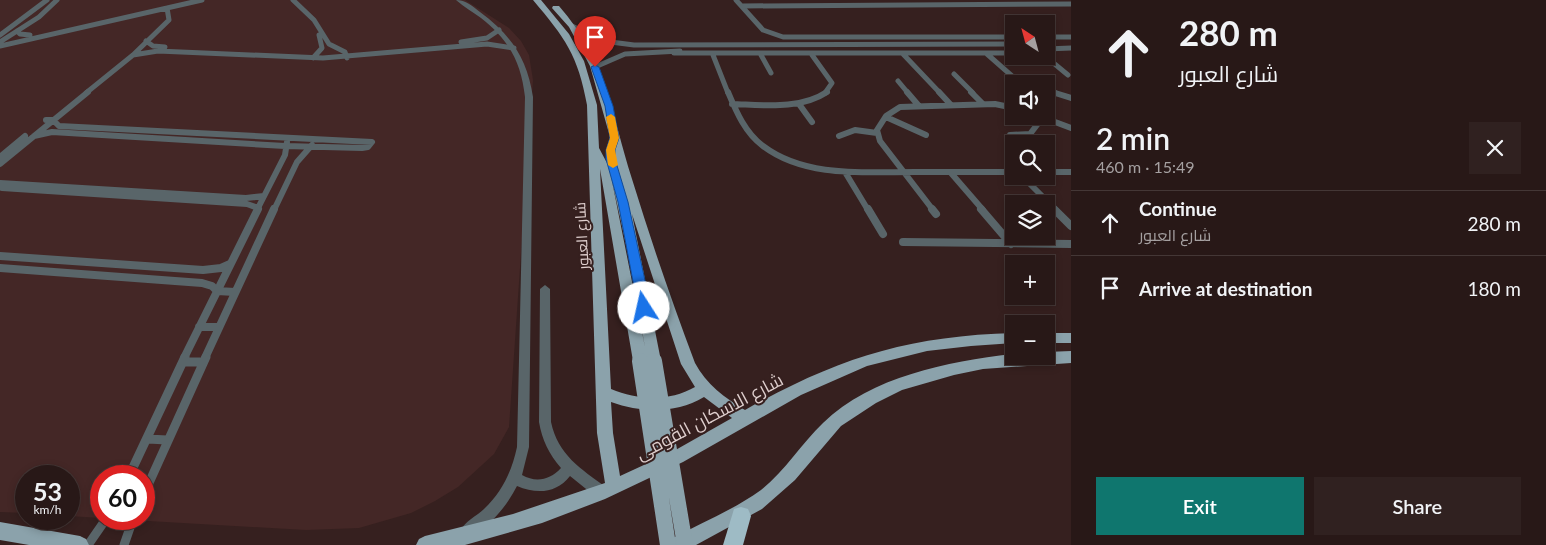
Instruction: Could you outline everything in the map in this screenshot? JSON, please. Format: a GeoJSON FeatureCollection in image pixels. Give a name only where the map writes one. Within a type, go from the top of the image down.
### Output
{"type":"FeatureCollection","features":[{"type":"Feature","properties":{"kind":"highway"},"geometry":{"type":"LineString","coordinates":[[734,545],[740,516]]}},
{"type":"Feature","properties":{"kind":"main road","name":"شارع العبور"},"geometry":{"type":"LineString","coordinates":[[536,0],[558,23],[574,46],[587,79],[592,106],[607,447],[607,489]]}},
{"type":"Feature","properties":{"kind":"main road"},"geometry":{"type":"LineString","coordinates":[[548,0],[572,26],[584,44],[595,67],[609,106],[614,138],[649,253],[692,373],[718,402],[745,418]]}},
{"type":"Feature","properties":{"kind":"main road"},"geometry":{"type":"LineString","coordinates":[[592,106],[609,106]]}},
{"type":"Feature","properties":{"kind":"main road"},"geometry":{"type":"LineString","coordinates":[[614,138],[610,150],[610,159],[618,178],[635,256],[668,545]]}},
{"type":"Feature","properties":{"kind":"main road"},"geometry":{"type":"LineString","coordinates":[[593,144],[604,165],[685,545]]}},
{"type":"Feature","properties":{"kind":"main road"},"geometry":{"type":"LineString","coordinates":[[1055,338],[1071,338]]}},
{"type":"Feature","properties":{"kind":"main road","name":"شارع الاسكان القومى"},"geometry":{"type":"LineString","coordinates":[[425,545],[455,539],[539,514],[607,489],[670,460],[745,418],[842,369],[881,356],[948,342],[1005,339]]}},
{"type":"Feature","properties":{"kind":"main road"},"geometry":{"type":"LineString","coordinates":[[677,545],[740,516],[782,483],[832,424],[852,409],[885,391],[953,368],[1021,359],[1071,357]]}},
{"type":"Feature","properties":{"kind":"main road"},"geometry":{"type":"LineString","coordinates":[[604,393],[635,403],[657,405],[688,399],[705,389]]}},
{"type":"Feature","properties":{"kind":"main road"},"geometry":{"type":"LineString","coordinates":[[0,531],[47,542],[80,545]]}},
{"type":"Feature","properties":{"kind":"street"},"geometry":{"type":"LineString","coordinates":[[0,42],[47,0]]}},
{"type":"Feature","properties":{"kind":"street"},"geometry":{"type":"LineString","coordinates":[[0,35],[24,27],[57,0]]}},
{"type":"Feature","properties":{"kind":"street"},"geometry":{"type":"LineString","coordinates":[[135,14],[191,0]]}},
{"type":"Feature","properties":{"kind":"street"},"geometry":{"type":"LineString","coordinates":[[0,46],[49,33],[202,0]]}},
{"type":"Feature","properties":{"kind":"street"},"geometry":{"type":"LineString","coordinates":[[288,0],[295,3],[314,20],[330,45],[347,56],[487,38],[494,40],[493,44]]}},
{"type":"Feature","properties":{"kind":"street"},"geometry":{"type":"LineString","coordinates":[[455,539],[490,513],[505,495],[515,478],[523,448],[529,97],[525,68],[514,48],[499,30],[459,0]]}},
{"type":"Feature","properties":{"kind":"street"},"geometry":{"type":"LineString","coordinates":[[736,0],[762,30],[787,38],[1005,36]]}},
{"type":"Feature","properties":{"kind":"street"},"geometry":{"type":"LineString","coordinates":[[743,0],[773,31],[787,35],[817,37]]}},
{"type":"Feature","properties":{"kind":"street"},"geometry":{"type":"LineString","coordinates":[[879,0],[884,5]]}},
{"type":"Feature","properties":{"kind":"street"},"geometry":{"type":"LineString","coordinates":[[1004,0],[1010,4]]}},
{"type":"Feature","properties":{"kind":"street"},"geometry":{"type":"LineString","coordinates":[[295,3],[320,36],[322,46]]}},
{"type":"Feature","properties":{"kind":"street"},"geometry":{"type":"LineString","coordinates":[[742,6],[1071,4]]}},
{"type":"Feature","properties":{"kind":"street"},"geometry":{"type":"LineString","coordinates":[[40,7],[50,7]]}},
{"type":"Feature","properties":{"kind":"street"},"geometry":{"type":"LineString","coordinates":[[0,164],[133,55],[169,20],[170,16],[166,8]]}},
{"type":"Feature","properties":{"kind":"street"},"geometry":{"type":"LineString","coordinates":[[572,26],[597,38],[622,54]]}},
{"type":"Feature","properties":{"kind":"street"},"geometry":{"type":"LineString","coordinates":[[15,29],[28,35],[49,33]]}},
{"type":"Feature","properties":{"kind":"street"},"geometry":{"type":"LineString","coordinates":[[487,38],[499,30]]}},
{"type":"Feature","properties":{"kind":"street"},"geometry":{"type":"LineString","coordinates":[[1055,36],[1071,36]]}},
{"type":"Feature","properties":{"kind":"street"},"geometry":{"type":"LineString","coordinates":[[146,41],[156,46],[207,51],[314,56],[347,56],[493,44],[514,48]]}},
{"type":"Feature","properties":{"kind":"street"},"geometry":{"type":"LineString","coordinates":[[0,157],[135,46],[146,41]]}},
{"type":"Feature","properties":{"kind":"street"},"geometry":{"type":"LineString","coordinates":[[614,48],[1005,44]]}},
{"type":"Feature","properties":{"kind":"street"},"geometry":{"type":"LineString","coordinates":[[1055,44],[1071,44]]}},
{"type":"Feature","properties":{"kind":"street"},"geometry":{"type":"LineString","coordinates":[[314,56],[322,46],[330,45]]}},
{"type":"Feature","properties":{"kind":"street"},"geometry":{"type":"LineString","coordinates":[[149,52],[156,46]]}},
{"type":"Feature","properties":{"kind":"street"},"geometry":{"type":"LineString","coordinates":[[1065,48],[1071,53]]}},
{"type":"Feature","properties":{"kind":"street"},"geometry":{"type":"LineString","coordinates":[[1055,49],[1071,48]]}},
{"type":"Feature","properties":{"kind":"street"},"geometry":{"type":"LineString","coordinates":[[595,67],[622,54],[662,51],[1005,49]]}},
{"type":"Feature","properties":{"kind":"street"},"geometry":{"type":"LineString","coordinates":[[133,55],[149,52],[207,51]]}},
{"type":"Feature","properties":{"kind":"street"},"geometry":{"type":"LineString","coordinates":[[662,51],[713,55],[1005,53]]}},
{"type":"Feature","properties":{"kind":"street"},"geometry":{"type":"LineString","coordinates":[[1055,54],[1071,53]]}},
{"type":"Feature","properties":{"kind":"street"},"geometry":{"type":"LineString","coordinates":[[732,104],[799,104],[816,99],[832,84],[812,54]]}},
{"type":"Feature","properties":{"kind":"street"},"geometry":{"type":"LineString","coordinates":[[903,54],[952,105]]}},
{"type":"Feature","properties":{"kind":"street"},"geometry":{"type":"LineString","coordinates":[[987,54],[1011,75]]}},
{"type":"Feature","properties":{"kind":"street"},"geometry":{"type":"LineString","coordinates":[[713,55],[732,104],[752,135],[764,146],[806,165],[845,172],[1005,172]]}},
{"type":"Feature","properties":{"kind":"street"},"geometry":{"type":"LineString","coordinates":[[761,55],[771,73]]}},
{"type":"Feature","properties":{"kind":"street"},"geometry":{"type":"LineString","coordinates":[[1055,63],[1068,75]]}},
{"type":"Feature","properties":{"kind":"street"},"geometry":{"type":"LineString","coordinates":[[954,74],[983,104]]}},
{"type":"Feature","properties":{"kind":"street"},"geometry":{"type":"LineString","coordinates":[[898,81],[920,106]]}},
{"type":"Feature","properties":{"kind":"street"},"geometry":{"type":"LineString","coordinates":[[1055,93],[1071,98]]}},
{"type":"Feature","properties":{"kind":"street"},"geometry":{"type":"LineString","coordinates":[[799,104],[812,122]]}},
{"type":"Feature","properties":{"kind":"street"},"geometry":{"type":"LineString","coordinates":[[936,214],[889,153],[877,133],[878,126],[898,107],[983,104],[1005,107]]}},
{"type":"Feature","properties":{"kind":"street"},"geometry":{"type":"LineString","coordinates":[[886,117],[926,135]]}},
{"type":"Feature","properties":{"kind":"street"},"geometry":{"type":"LineString","coordinates":[[46,120],[53,120],[59,126]]}},
{"type":"Feature","properties":{"kind":"street"},"geometry":{"type":"LineString","coordinates":[[1055,122],[1071,128]]}},
{"type":"Feature","properties":{"kind":"street"},"geometry":{"type":"LineString","coordinates":[[1020,135],[1030,134],[1036,125]]}},
{"type":"Feature","properties":{"kind":"street"},"geometry":{"type":"LineString","coordinates":[[52,132],[52,130],[59,126],[287,143]]}},
{"type":"Feature","properties":{"kind":"street"},"geometry":{"type":"LineString","coordinates":[[839,136],[854,130],[877,133]]}},
{"type":"Feature","properties":{"kind":"street"},"geometry":{"type":"LineString","coordinates":[[34,136],[52,132],[313,144],[365,148],[372,142],[366,140],[313,144],[302,155],[254,251],[155,468]]}},
{"type":"Feature","properties":{"kind":"street"},"geometry":{"type":"LineString","coordinates":[[135,465],[199,327],[285,155],[287,143]]}},
{"type":"Feature","properties":{"kind":"street"},"geometry":{"type":"LineString","coordinates":[[285,155],[292,153],[302,155]]}},
{"type":"Feature","properties":{"kind":"street"},"geometry":{"type":"LineString","coordinates":[[845,172],[883,234]]}},
{"type":"Feature","properties":{"kind":"street"},"geometry":{"type":"LineString","coordinates":[[1055,172],[1071,172]]}},
{"type":"Feature","properties":{"kind":"street"},"geometry":{"type":"LineString","coordinates":[[951,173],[1005,238]]}},
{"type":"Feature","properties":{"kind":"street"},"geometry":{"type":"LineString","coordinates":[[0,183],[249,201],[264,196]]}},
{"type":"Feature","properties":{"kind":"street"},"geometry":{"type":"LineString","coordinates":[[1031,185],[1071,226]]}},
{"type":"Feature","properties":{"kind":"street"},"geometry":{"type":"LineString","coordinates":[[0,188],[138,194]]}},
{"type":"Feature","properties":{"kind":"street"},"geometry":{"type":"LineString","coordinates":[[249,201],[258,208]]}},
{"type":"Feature","properties":{"kind":"street"},"geometry":{"type":"LineString","coordinates":[[903,242],[1005,244]]}},
{"type":"Feature","properties":{"kind":"street"},"geometry":{"type":"LineString","coordinates":[[1055,244],[1071,244]]}},
{"type":"Feature","properties":{"kind":"street"},"geometry":{"type":"LineString","coordinates":[[237,251],[254,251]]}},
{"type":"Feature","properties":{"kind":"street"},"geometry":{"type":"LineString","coordinates":[[0,256],[203,270],[221,268],[230,264]]}},
{"type":"Feature","properties":{"kind":"street"},"geometry":{"type":"LineString","coordinates":[[0,268],[196,283],[212,286],[217,291],[235,292]]}},
{"type":"Feature","properties":{"kind":"street"},"geometry":{"type":"LineString","coordinates":[[196,283],[205,276],[203,270]]}},
{"type":"Feature","properties":{"kind":"street"},"geometry":{"type":"LineString","coordinates":[[545,288],[545,427],[553,450],[569,468],[607,489]]}},
{"type":"Feature","properties":{"kind":"street"},"geometry":{"type":"LineString","coordinates":[[199,327],[219,327]]}},
{"type":"Feature","properties":{"kind":"street"},"geometry":{"type":"LineString","coordinates":[[526,328],[536,331],[545,328]]}},
{"type":"Feature","properties":{"kind":"street"},"geometry":{"type":"LineString","coordinates":[[183,362],[203,362]]}},
{"type":"Feature","properties":{"kind":"street"},"geometry":{"type":"LineString","coordinates":[[148,439],[167,440]]}},
{"type":"Feature","properties":{"kind":"street"},"geometry":{"type":"LineString","coordinates":[[515,478],[527,485],[541,486],[555,482],[569,468]]}},
{"type":"Feature","properties":{"kind":"street"},"geometry":{"type":"LineString","coordinates":[[88,545],[98,530]]}},
{"type":"Feature","properties":{"kind":"street"},"geometry":{"type":"LineString","coordinates":[[124,545],[129,530]]}},
{"type":"Feature","properties":{"kind":"shaded area"},"geometry":{"type":"Polygon","coordinates":[[[0,0],[465,0],[509,28],[521,41],[529,55],[533,80],[509,427],[494,454],[458,487],[435,501],[411,513],[359,528],[306,530],[155,521],[155,465],[90,465],[90,517],[80,517],[80,465],[15,465],[15,513],[0,512],[0,0]]]}},
{"type":"Feature","properties":{"kind":"slow traffic"},"geometry":{"type":"LineString","coordinates":[[611,117],[614,138],[610,150],[610,159],[613,165]]}},
{"type":"Feature","properties":{"kind":"route"},"geometry":{"type":"LineString","coordinates":[[595,67],[609,106],[614,138],[610,150],[610,159],[618,178],[644,308]]}}]}
